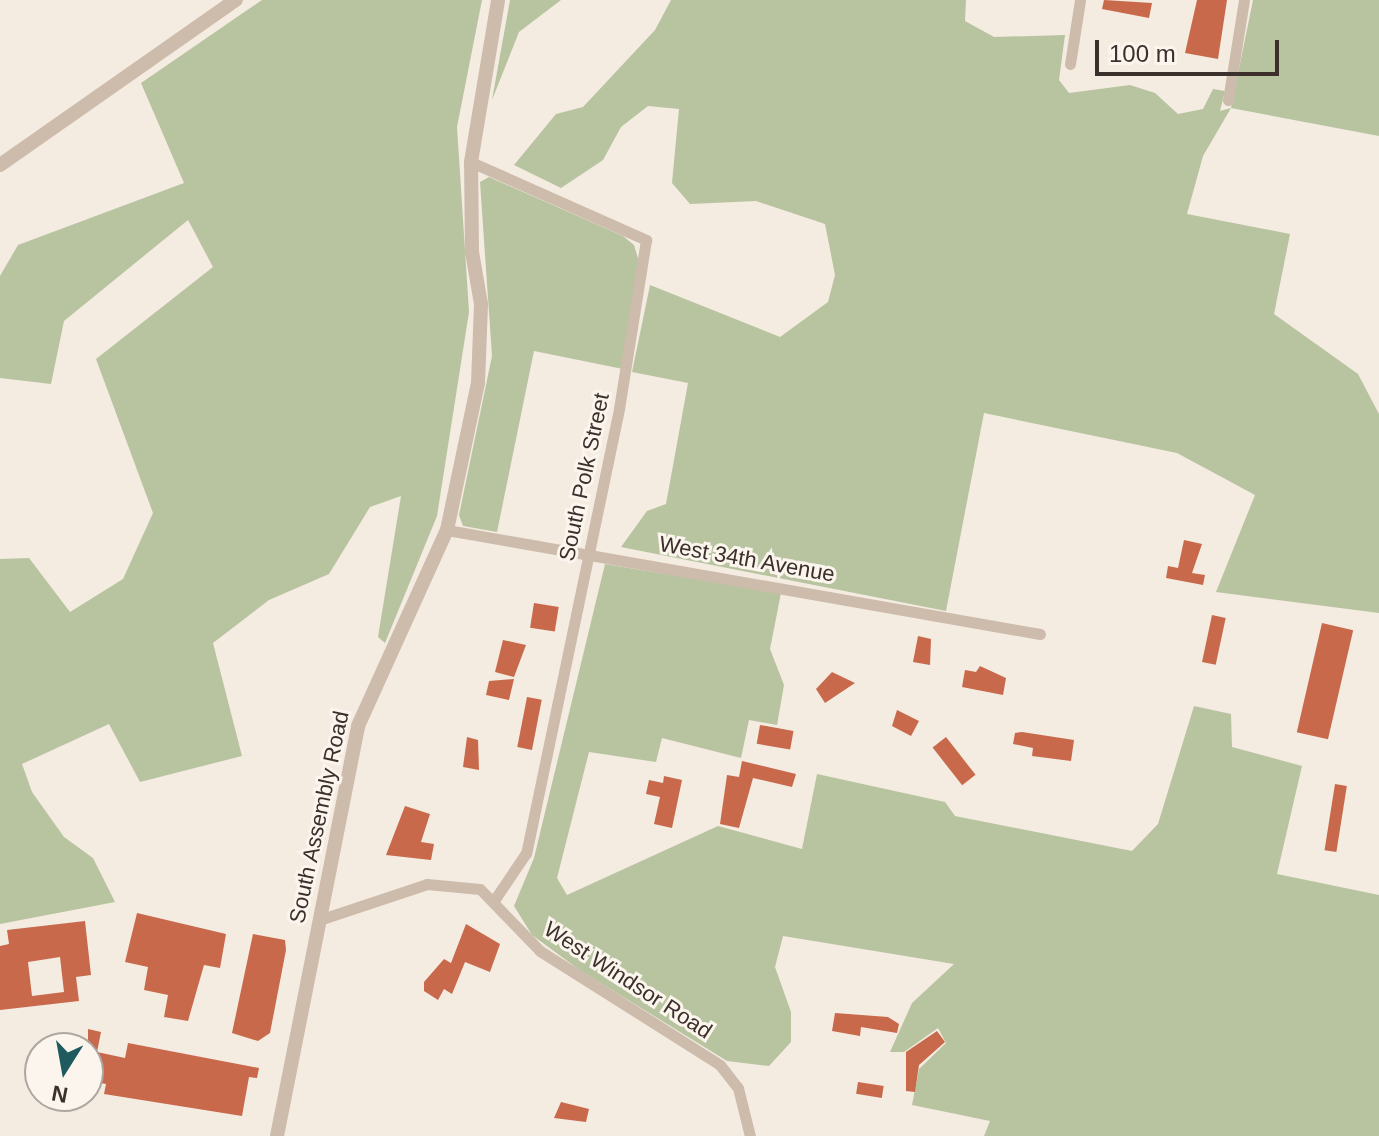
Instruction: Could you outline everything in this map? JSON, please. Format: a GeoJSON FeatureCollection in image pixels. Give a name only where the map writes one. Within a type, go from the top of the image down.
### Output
{"type":"FeatureCollection","features":[{"type":"Feature","properties":{"kind":"street"},"geometry":{"type":"LineString","coordinates":[[0,165],[236,0]]}},
{"type":"Feature","properties":{"kind":"street","name":"South Assembly Road"},"geometry":{"type":"LineString","coordinates":[[277,1136],[363,711],[447,530],[481,344],[471,162],[498,0]]}},
{"type":"Feature","properties":{"kind":"street"},"geometry":{"type":"LineString","coordinates":[[1070,64],[1080,0]]}},
{"type":"Feature","properties":{"kind":"street"},"geometry":{"type":"LineString","coordinates":[[1228,100],[1244,0]]}},
{"type":"Feature","properties":{"kind":"street","name":"South Polk Street"},"geometry":{"type":"LineString","coordinates":[[471,162],[646,240],[643,287],[526,853],[495,899]]}},
{"type":"Feature","properties":{"kind":"street","name":"West 34th Avenue"},"geometry":{"type":"LineString","coordinates":[[447,530],[589,551],[1040,634]]}},
{"type":"Feature","properties":{"kind":"street","name":"West Windsor Road"},"geometry":{"type":"LineString","coordinates":[[319,920],[427,884],[463,884],[495,899],[540,951],[699,1050],[738,1088],[750,1136]]}},
{"type":"Feature","properties":{"kind":"green space"},"geometry":{"type":"Polygon","coordinates":[[[262,0],[482,0],[457,127],[469,312],[437,516],[385,643],[378,637],[401,496],[370,507],[329,574],[269,600],[213,643],[242,756],[140,782],[109,724],[22,764],[32,792],[64,837],[93,858],[115,902],[0,924],[0,559],[29,558],[70,612],[123,579],[153,513],[96,359],[213,267],[188,220],[64,321],[51,384],[0,378],[0,276],[18,245],[184,183],[141,83],[262,0]]]}},
{"type":"Feature","properties":{"kind":"green space"},"geometry":{"type":"Polygon","coordinates":[[[510,0],[561,0],[519,32],[492,100],[510,0]]]}},
{"type":"Feature","properties":{"kind":"green space"},"geometry":{"type":"Polygon","coordinates":[[[671,0],[966,0],[965,21],[994,37],[1065,35],[1059,80],[1069,93],[1130,85],[1155,93],[1178,114],[1203,109],[1213,89],[1225,91],[1220,111],[1231,108],[1203,156],[1187,214],[1290,234],[1274,314],[1358,374],[1379,414],[1379,613],[1216,592],[1255,495],[1177,453],[984,413],[946,611],[621,547],[647,511],[666,504],[688,383],[632,372],[650,285],[780,337],[828,302],[835,275],[825,224],[756,201],[690,204],[672,183],[679,109],[648,106],[621,127],[603,160],[561,188],[514,165],[556,114],[583,107],[655,30],[671,0]]]}},
{"type":"Feature","properties":{"kind":"green space"},"geometry":{"type":"Polygon","coordinates":[[[1253,0],[1379,0],[1379,136],[1231,108],[1253,0]]]}},
{"type":"Feature","properties":{"kind":"green space"},"geometry":{"type":"Polygon","coordinates":[[[489,177],[623,236],[634,245],[640,265],[623,369],[534,351],[497,532],[463,526],[459,515],[492,356],[480,182],[489,177]]]}},
{"type":"Feature","properties":{"kind":"green space"},"geometry":{"type":"Polygon","coordinates":[[[605,564],[781,593],[770,649],[784,685],[777,725],[749,720],[741,758],[662,738],[656,762],[589,752],[557,878],[567,895],[718,826],[802,849],[817,774],[945,802],[955,816],[1132,851],[1158,824],[1194,706],[1231,714],[1232,747],[1302,766],[1277,874],[1379,895],[1379,1136],[984,1136],[990,1121],[912,1105],[919,1069],[946,1043],[938,1028],[904,1052],[890,1052],[912,1003],[954,964],[783,936],[775,967],[791,1012],[791,1042],[769,1066],[727,1061],[581,971],[532,935],[514,906],[534,858],[605,564]]]}},
{"type":"Feature","properties":{"kind":"building"},"geometry":{"type":"Polygon","coordinates":[[[1104,0],[1152,3],[1149,18],[1102,9],[1104,0]]]}},
{"type":"Feature","properties":{"kind":"building"},"geometry":{"type":"Polygon","coordinates":[[[1197,0],[1227,0],[1218,59],[1185,53],[1197,0]]]}},
{"type":"Feature","properties":{"kind":"building"},"geometry":{"type":"Polygon","coordinates":[[[1184,540],[1202,544],[1192,573],[1205,575],[1203,585],[1166,578],[1168,566],[1178,568],[1184,540]]]}},
{"type":"Feature","properties":{"kind":"building"},"geometry":{"type":"Polygon","coordinates":[[[534,603],[559,607],[555,632],[530,628],[534,603]]]}},
{"type":"Feature","properties":{"kind":"building"},"geometry":{"type":"Polygon","coordinates":[[[1212,615],[1226,618],[1216,665],[1202,662],[1212,615]]]}},
{"type":"Feature","properties":{"kind":"building"},"geometry":{"type":"Polygon","coordinates":[[[1322,623],[1353,630],[1328,739],[1297,732],[1322,623]]]}},
{"type":"Feature","properties":{"kind":"building"},"geometry":{"type":"Polygon","coordinates":[[[918,636],[931,639],[930,665],[913,662],[918,636]]]}},
{"type":"Feature","properties":{"kind":"building"},"geometry":{"type":"Polygon","coordinates":[[[503,640],[526,645],[514,677],[495,672],[503,640]]]}},
{"type":"Feature","properties":{"kind":"building"},"geometry":{"type":"Polygon","coordinates":[[[980,666],[1006,678],[1003,695],[962,687],[965,670],[976,672],[980,666]]]}},
{"type":"Feature","properties":{"kind":"building"},"geometry":{"type":"Polygon","coordinates":[[[832,672],[855,683],[825,703],[816,689],[832,672]]]}},
{"type":"Feature","properties":{"kind":"building"},"geometry":{"type":"Polygon","coordinates":[[[514,679],[509,700],[486,695],[489,681],[514,679]]]}},
{"type":"Feature","properties":{"kind":"building"},"geometry":{"type":"Polygon","coordinates":[[[527,697],[542,700],[532,750],[517,747],[527,697]]]}},
{"type":"Feature","properties":{"kind":"building"},"geometry":{"type":"Polygon","coordinates":[[[897,710],[919,721],[911,736],[892,726],[897,710]]]}},
{"type":"Feature","properties":{"kind":"building"},"geometry":{"type":"Polygon","coordinates":[[[760,725],[793,731],[790,750],[757,744],[760,725]]]}},
{"type":"Feature","properties":{"kind":"building"},"geometry":{"type":"Polygon","coordinates":[[[1015,733],[1074,740],[1071,761],[1032,756],[1033,748],[1013,744],[1015,733]]]}},
{"type":"Feature","properties":{"kind":"building"},"geometry":{"type":"Polygon","coordinates":[[[467,737],[478,740],[479,770],[463,767],[467,737]]]}},
{"type":"Feature","properties":{"kind":"building"},"geometry":{"type":"Polygon","coordinates":[[[946,737],[976,775],[962,785],[933,747],[946,737]]]}},
{"type":"Feature","properties":{"kind":"building"},"geometry":{"type":"Polygon","coordinates":[[[742,761],[796,774],[792,787],[753,778],[739,828],[720,824],[727,775],[739,777],[742,761]]]}},
{"type":"Feature","properties":{"kind":"building"},"geometry":{"type":"Polygon","coordinates":[[[664,776],[682,780],[672,828],[654,824],[660,797],[646,794],[649,780],[663,783],[664,776]]]}},
{"type":"Feature","properties":{"kind":"building"},"geometry":{"type":"Polygon","coordinates":[[[1335,784],[1347,786],[1336,852],[1325,850],[1335,784]]]}},
{"type":"Feature","properties":{"kind":"building"},"geometry":{"type":"Polygon","coordinates":[[[405,806],[430,814],[421,842],[434,844],[431,860],[386,855],[405,806]]]}},
{"type":"Feature","properties":{"kind":"building"},"geometry":{"type":"Polygon","coordinates":[[[137,913],[226,934],[220,968],[204,965],[188,1021],[164,1017],[168,995],[144,990],[148,967],[125,962],[137,913]]]}},
{"type":"Feature","properties":{"kind":"building"},"geometry":{"type":"Polygon","coordinates":[[[85,921],[91,975],[76,977],[79,1001],[0,1010],[0,946],[9,944],[7,930],[85,921]],[[60,957],[28,962],[32,996],[64,992],[60,957]]]}},
{"type":"Feature","properties":{"kind":"building"},"geometry":{"type":"Polygon","coordinates":[[[466,924],[500,944],[490,972],[465,962],[452,994],[444,989],[438,1000],[424,991],[424,982],[444,959],[451,963],[466,924]]]}},
{"type":"Feature","properties":{"kind":"building"},"geometry":{"type":"Polygon","coordinates":[[[253,934],[285,940],[286,950],[270,1033],[258,1041],[232,1033],[253,934]]]}},
{"type":"Feature","properties":{"kind":"building"},"geometry":{"type":"Polygon","coordinates":[[[835,1013],[888,1017],[899,1024],[897,1033],[861,1027],[860,1036],[832,1031],[835,1013]]]}},
{"type":"Feature","properties":{"kind":"building"},"geometry":{"type":"Polygon","coordinates":[[[937,1031],[945,1042],[919,1065],[915,1092],[906,1091],[906,1052],[937,1031]]]}},
{"type":"Feature","properties":{"kind":"building"},"geometry":{"type":"Polygon","coordinates":[[[128,1043],[259,1068],[257,1078],[249,1077],[242,1116],[104,1094],[104,1054],[125,1058],[128,1043]]]}},
{"type":"Feature","properties":{"kind":"building"},"geometry":{"type":"Polygon","coordinates":[[[858,1082],[884,1086],[882,1098],[856,1094],[858,1082]]]}},
{"type":"Feature","properties":{"kind":"building"},"geometry":{"type":"Polygon","coordinates":[[[561,1102],[589,1109],[586,1122],[554,1118],[561,1102]]]}}]}
